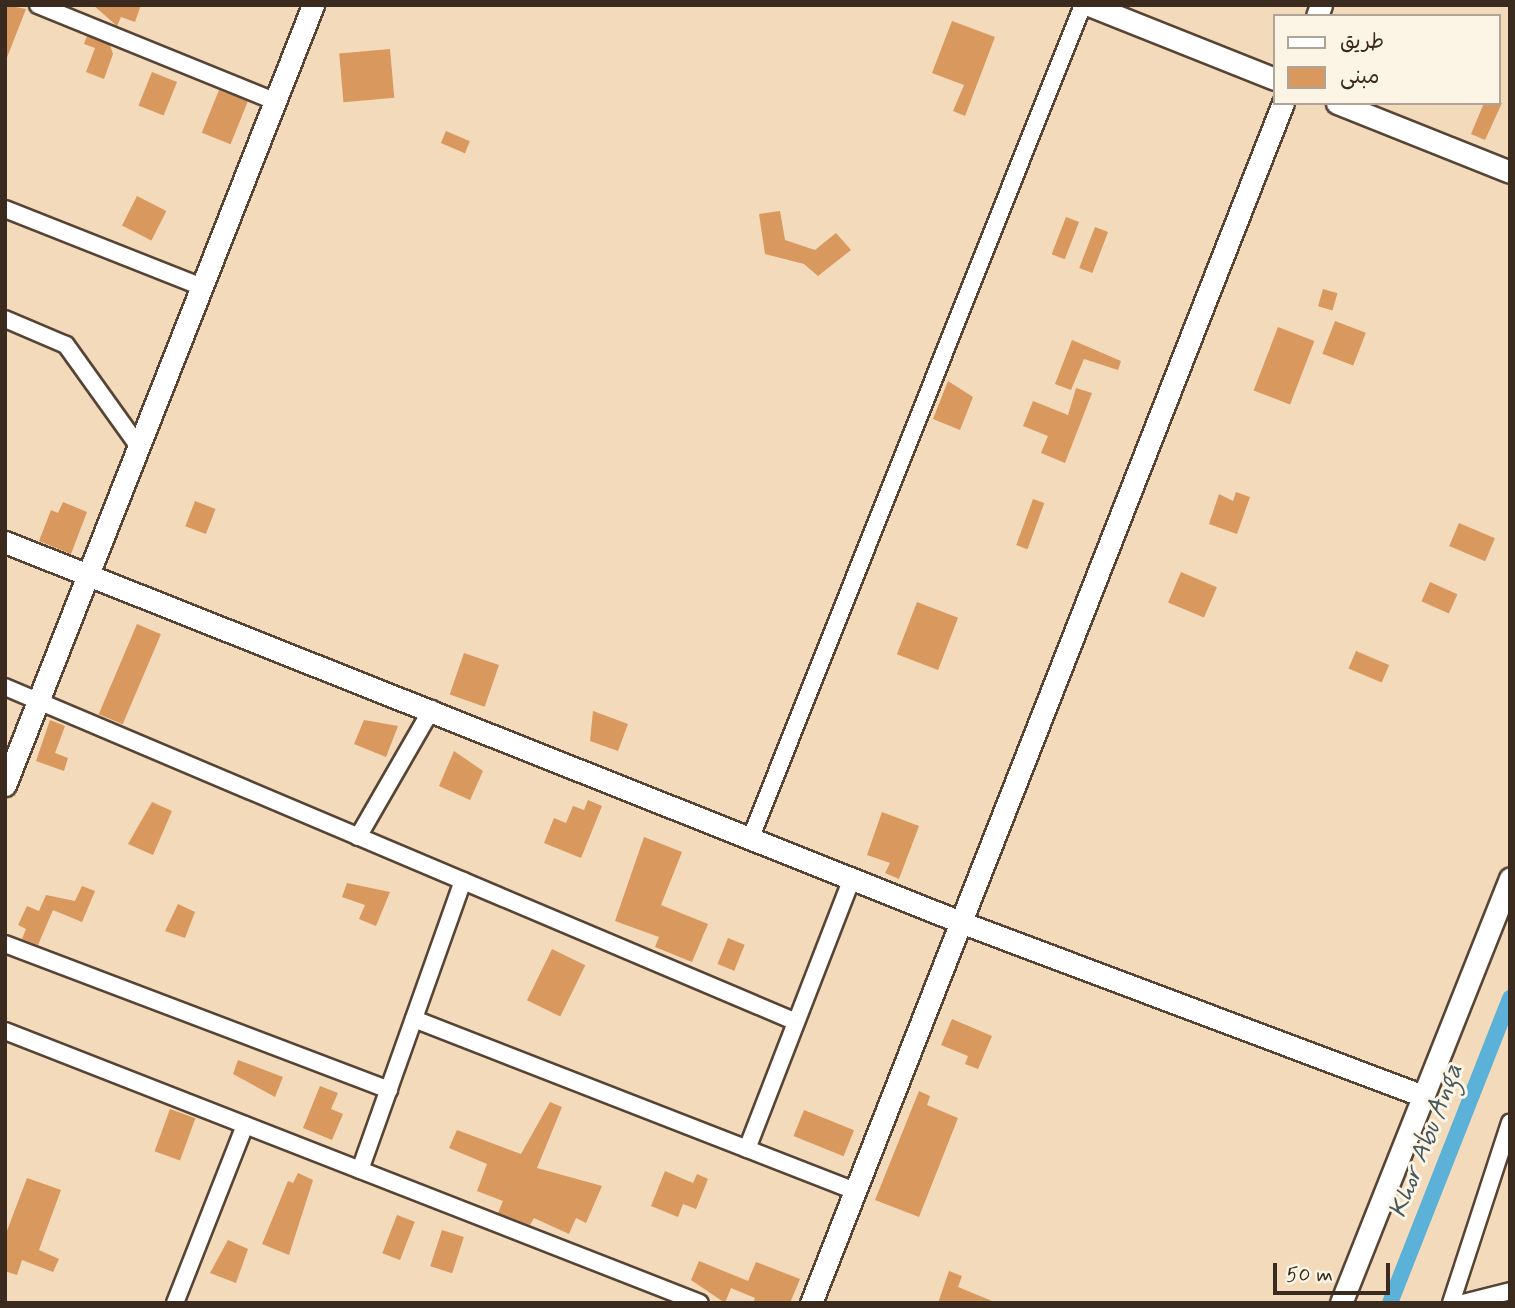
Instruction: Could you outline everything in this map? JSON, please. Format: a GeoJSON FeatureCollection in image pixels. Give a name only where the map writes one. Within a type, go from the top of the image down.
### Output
{"type":"FeatureCollection","features":[{"type":"Feature","properties":{"kind":"street"},"geometry":{"type":"LineString","coordinates":[[38,5],[275,101]]}},
{"type":"Feature","properties":{"kind":"street"},"geometry":{"type":"LineString","coordinates":[[5,785],[313,5]]}},
{"type":"Feature","properties":{"kind":"street"},"geometry":{"type":"LineString","coordinates":[[751,837],[1086,5],[1274,79]]}},
{"type":"Feature","properties":{"kind":"street"},"geometry":{"type":"LineString","coordinates":[[811,1303],[963,923],[1282,105]]}},
{"type":"Feature","properties":{"kind":"street"},"geometry":{"type":"LineString","coordinates":[[1342,105],[1510,172]]}},
{"type":"Feature","properties":{"kind":"street"},"geometry":{"type":"LineString","coordinates":[[5,209],[202,287]]}},
{"type":"Feature","properties":{"kind":"street"},"geometry":{"type":"LineString","coordinates":[[5,319],[66,345],[139,447]]}},
{"type":"Feature","properties":{"kind":"street"},"geometry":{"type":"LineString","coordinates":[[5,542],[432,709],[963,923],[1424,1096]]}},
{"type":"Feature","properties":{"kind":"street"},"geometry":{"type":"LineString","coordinates":[[5,687],[794,1021]]}},
{"type":"Feature","properties":{"kind":"street"},"geometry":{"type":"LineString","coordinates":[[358,837],[432,709]]}},
{"type":"Feature","properties":{"kind":"street"},"geometry":{"type":"LineString","coordinates":[[747,1149],[794,1021],[852,878]]}},
{"type":"Feature","properties":{"kind":"street"},"geometry":{"type":"LineString","coordinates":[[1341,1303],[1510,878]]}},
{"type":"Feature","properties":{"kind":"street"},"geometry":{"type":"LineString","coordinates":[[360,1170],[463,881]]}},
{"type":"Feature","properties":{"kind":"street"},"geometry":{"type":"LineString","coordinates":[[5,944],[389,1090]]}},
{"type":"Feature","properties":{"kind":"street"},"geometry":{"type":"LineString","coordinates":[[414,1019],[856,1191]]}},
{"type":"Feature","properties":{"kind":"street"},"geometry":{"type":"LineString","coordinates":[[5,1031],[700,1303]]}},
{"type":"Feature","properties":{"kind":"street"},"geometry":{"type":"LineString","coordinates":[[1451,1303],[1510,1122]]}},
{"type":"Feature","properties":{"kind":"street"},"geometry":{"type":"LineString","coordinates":[[175,1303],[245,1125]]}},
{"type":"Feature","properties":{"kind":"street"},"geometry":{"type":"LineString","coordinates":[[1463,1303],[1510,1291]]}},
{"type":"Feature","properties":{"kind":"building"},"geometry":{"type":"Polygon","coordinates":[[[5,5],[26,9],[6,60],[5,60],[5,5]]]}},
{"type":"Feature","properties":{"kind":"building"},"geometry":{"type":"Polygon","coordinates":[[[93,5],[141,5],[135,22],[121,17],[117,26],[93,5]]]}},
{"type":"Feature","properties":{"kind":"building"},"geometry":{"type":"Polygon","coordinates":[[[952,21],[995,37],[965,116],[953,111],[964,85],[932,73],[952,21]]]}},
{"type":"Feature","properties":{"kind":"building"},"geometry":{"type":"Polygon","coordinates":[[[87,36],[110,45],[113,54],[104,79],[86,72],[95,48],[84,44],[87,36]]]}},
{"type":"Feature","properties":{"kind":"building"},"geometry":{"type":"Polygon","coordinates":[[[390,49],[394,98],[343,102],[339,53],[390,49]]]}},
{"type":"Feature","properties":{"kind":"building"},"geometry":{"type":"Polygon","coordinates":[[[152,72],[177,82],[164,115],[139,105],[152,72]]]}},
{"type":"Feature","properties":{"kind":"building"},"geometry":{"type":"Polygon","coordinates":[[[219,90],[248,102],[231,144],[202,133],[219,90]]]}},
{"type":"Feature","properties":{"kind":"building"},"geometry":{"type":"Polygon","coordinates":[[[1502,103],[1485,140],[1471,134],[1483,105],[1502,103]]]}},
{"type":"Feature","properties":{"kind":"building"},"geometry":{"type":"Polygon","coordinates":[[[446,131],[470,141],[465,153],[441,143],[446,131]]]}},
{"type":"Feature","properties":{"kind":"building"},"geometry":{"type":"Polygon","coordinates":[[[137,196],[166,211],[151,240],[122,225],[137,196]]]}},
{"type":"Feature","properties":{"kind":"building"},"geometry":{"type":"Polygon","coordinates":[[[780,211],[785,240],[815,250],[836,233],[851,250],[818,276],[804,264],[765,254],[759,214],[780,211]]]}},
{"type":"Feature","properties":{"kind":"building"},"geometry":{"type":"Polygon","coordinates":[[[1066,217],[1079,222],[1065,259],[1052,254],[1066,217]]]}},
{"type":"Feature","properties":{"kind":"building"},"geometry":{"type":"Polygon","coordinates":[[[1095,227],[1108,232],[1092,273],[1079,268],[1095,227]]]}},
{"type":"Feature","properties":{"kind":"building"},"geometry":{"type":"Polygon","coordinates":[[[1323,289],[1337,293],[1332,310],[1318,306],[1323,289]]]}},
{"type":"Feature","properties":{"kind":"building"},"geometry":{"type":"Polygon","coordinates":[[[1335,321],[1366,333],[1353,366],[1322,354],[1335,321]]]}},
{"type":"Feature","properties":{"kind":"building"},"geometry":{"type":"Polygon","coordinates":[[[1278,327],[1314,341],[1290,404],[1254,390],[1278,327]]]}},
{"type":"Feature","properties":{"kind":"building"},"geometry":{"type":"Polygon","coordinates":[[[1072,340],[1121,361],[1118,370],[1084,359],[1071,390],[1055,384],[1072,340]]]}},
{"type":"Feature","properties":{"kind":"building"},"geometry":{"type":"Polygon","coordinates":[[[948,381],[973,397],[960,430],[933,419],[948,381]]]}},
{"type":"Feature","properties":{"kind":"building"},"geometry":{"type":"Polygon","coordinates":[[[1076,388],[1092,393],[1065,463],[1041,453],[1048,436],[1023,426],[1033,401],[1068,415],[1076,388]]]}},
{"type":"Feature","properties":{"kind":"building"},"geometry":{"type":"Polygon","coordinates":[[[1236,492],[1250,497],[1237,534],[1209,524],[1219,494],[1233,501],[1236,492]]]}},
{"type":"Feature","properties":{"kind":"building"},"geometry":{"type":"Polygon","coordinates":[[[1033,499],[1044,503],[1028,549],[1016,545],[1033,499]]]}},
{"type":"Feature","properties":{"kind":"building"},"geometry":{"type":"Polygon","coordinates":[[[195,501],[216,509],[206,534],[185,526],[195,501]]]}},
{"type":"Feature","properties":{"kind":"building"},"geometry":{"type":"Polygon","coordinates":[[[63,502],[87,512],[71,554],[39,541],[51,510],[58,513],[63,502]]]}},
{"type":"Feature","properties":{"kind":"building"},"geometry":{"type":"Polygon","coordinates":[[[1459,523],[1495,538],[1485,561],[1449,546],[1459,523]]]}},
{"type":"Feature","properties":{"kind":"building"},"geometry":{"type":"Polygon","coordinates":[[[1181,572],[1217,587],[1204,618],[1168,602],[1181,572]]]}},
{"type":"Feature","properties":{"kind":"building"},"geometry":{"type":"Polygon","coordinates":[[[1430,582],[1457,594],[1449,613],[1421,601],[1430,582]]]}},
{"type":"Feature","properties":{"kind":"building"},"geometry":{"type":"Polygon","coordinates":[[[917,602],[958,618],[938,670],[897,654],[917,602]]]}},
{"type":"Feature","properties":{"kind":"building"},"geometry":{"type":"Polygon","coordinates":[[[137,624],[161,634],[123,724],[99,714],[137,624]]]}},
{"type":"Feature","properties":{"kind":"building"},"geometry":{"type":"Polygon","coordinates":[[[1356,651],[1389,665],[1382,683],[1349,668],[1356,651]]]}},
{"type":"Feature","properties":{"kind":"building"},"geometry":{"type":"Polygon","coordinates":[[[464,653],[499,665],[485,707],[450,695],[464,653]]]}},
{"type":"Feature","properties":{"kind":"building"},"geometry":{"type":"Polygon","coordinates":[[[593,711],[628,724],[618,751],[590,741],[593,711]]]}},
{"type":"Feature","properties":{"kind":"building"},"geometry":{"type":"Polygon","coordinates":[[[50,720],[65,726],[55,753],[68,758],[64,771],[36,761],[50,720]]]}},
{"type":"Feature","properties":{"kind":"building"},"geometry":{"type":"Polygon","coordinates":[[[364,720],[398,726],[386,757],[354,744],[364,720]]]}},
{"type":"Feature","properties":{"kind":"building"},"geometry":{"type":"Polygon","coordinates":[[[454,751],[483,771],[470,800],[439,786],[454,751]]]}},
{"type":"Feature","properties":{"kind":"building"},"geometry":{"type":"Polygon","coordinates":[[[588,800],[602,806],[581,858],[544,843],[554,818],[566,823],[573,806],[584,810],[588,800]]]}},
{"type":"Feature","properties":{"kind":"building"},"geometry":{"type":"Polygon","coordinates":[[[152,802],[172,811],[153,855],[128,844],[152,802]]]}},
{"type":"Feature","properties":{"kind":"building"},"geometry":{"type":"Polygon","coordinates":[[[882,812],[919,826],[899,879],[885,873],[890,863],[867,855],[882,812]]]}},
{"type":"Feature","properties":{"kind":"building"},"geometry":{"type":"Polygon","coordinates":[[[644,837],[682,852],[661,905],[708,924],[692,962],[655,947],[659,937],[615,921],[644,837]]]}},
{"type":"Feature","properties":{"kind":"building"},"geometry":{"type":"Polygon","coordinates":[[[347,883],[390,892],[376,926],[359,919],[365,905],[342,897],[347,883]]]}},
{"type":"Feature","properties":{"kind":"building"},"geometry":{"type":"Polygon","coordinates":[[[82,886],[95,891],[82,922],[53,910],[38,945],[22,939],[26,929],[18,925],[27,906],[39,911],[46,895],[75,901],[82,886]]]}},
{"type":"Feature","properties":{"kind":"building"},"geometry":{"type":"Polygon","coordinates":[[[178,904],[195,912],[185,938],[165,931],[178,904]]]}},
{"type":"Feature","properties":{"kind":"building"},"geometry":{"type":"Polygon","coordinates":[[[728,938],[745,945],[734,971],[718,964],[728,938]]]}},
{"type":"Feature","properties":{"kind":"building"},"geometry":{"type":"Polygon","coordinates":[[[552,949],[585,965],[560,1016],[527,1000],[552,949]]]}},
{"type":"Feature","properties":{"kind":"building"},"geometry":{"type":"Polygon","coordinates":[[[952,1019],[992,1036],[978,1069],[965,1064],[968,1056],[941,1045],[952,1019]]]}},
{"type":"Feature","properties":{"kind":"building"},"geometry":{"type":"Polygon","coordinates":[[[238,1060],[283,1077],[275,1097],[233,1074],[238,1060]]]}},
{"type":"Feature","properties":{"kind":"building"},"geometry":{"type":"Polygon","coordinates":[[[320,1086],[338,1093],[331,1109],[343,1114],[332,1140],[303,1128],[320,1086]]]}},
{"type":"Feature","properties":{"kind":"building"},"geometry":{"type":"Polygon","coordinates":[[[919,1091],[930,1096],[927,1105],[958,1118],[919,1217],[875,1200],[919,1091]]]}},
{"type":"Feature","properties":{"kind":"building"},"geometry":{"type":"Polygon","coordinates":[[[550,1102],[562,1107],[537,1168],[602,1186],[586,1223],[576,1218],[569,1234],[534,1218],[530,1225],[498,1213],[503,1201],[477,1191],[487,1164],[449,1148],[457,1130],[521,1154],[550,1102]]]}},
{"type":"Feature","properties":{"kind":"building"},"geometry":{"type":"Polygon","coordinates":[[[170,1109],[195,1118],[180,1161],[155,1151],[170,1109]]]}},
{"type":"Feature","properties":{"kind":"building"},"geometry":{"type":"Polygon","coordinates":[[[804,1110],[854,1130],[844,1156],[794,1136],[804,1110]]]}},
{"type":"Feature","properties":{"kind":"building"},"geometry":{"type":"Polygon","coordinates":[[[665,1171],[693,1183],[697,1174],[708,1179],[696,1209],[683,1204],[678,1217],[651,1206],[665,1171]]]}},
{"type":"Feature","properties":{"kind":"building"},"geometry":{"type":"Polygon","coordinates":[[[298,1173],[313,1180],[289,1255],[262,1244],[288,1181],[293,1183],[298,1173]]]}},
{"type":"Feature","properties":{"kind":"building"},"geometry":{"type":"Polygon","coordinates":[[[27,1178],[61,1190],[39,1250],[59,1259],[53,1272],[22,1260],[17,1275],[5,1271],[5,1236],[27,1178]]]}},
{"type":"Feature","properties":{"kind":"building"},"geometry":{"type":"Polygon","coordinates":[[[397,1215],[415,1222],[400,1260],[382,1253],[397,1215]]]}},
{"type":"Feature","properties":{"kind":"building"},"geometry":{"type":"Polygon","coordinates":[[[442,1230],[464,1237],[452,1273],[430,1266],[442,1230]]]}},
{"type":"Feature","properties":{"kind":"building"},"geometry":{"type":"Polygon","coordinates":[[[228,1240],[248,1249],[236,1283],[210,1273],[228,1240]]]}},
{"type":"Feature","properties":{"kind":"building"},"geometry":{"type":"Polygon","coordinates":[[[699,1261],[748,1281],[756,1262],[800,1279],[790,1303],[753,1303],[755,1298],[731,1288],[725,1303],[691,1280],[699,1261]]]}},
{"type":"Feature","properties":{"kind":"building"},"geometry":{"type":"Polygon","coordinates":[[[949,1271],[962,1276],[958,1287],[997,1303],[938,1303],[949,1271]]]}},
{"type":"Feature","properties":{"kind":"waterway","name":"Khor Abu Anga"},"geometry":{"type":"LineString","coordinates":[[1390,1303],[1510,998]]}}]}
